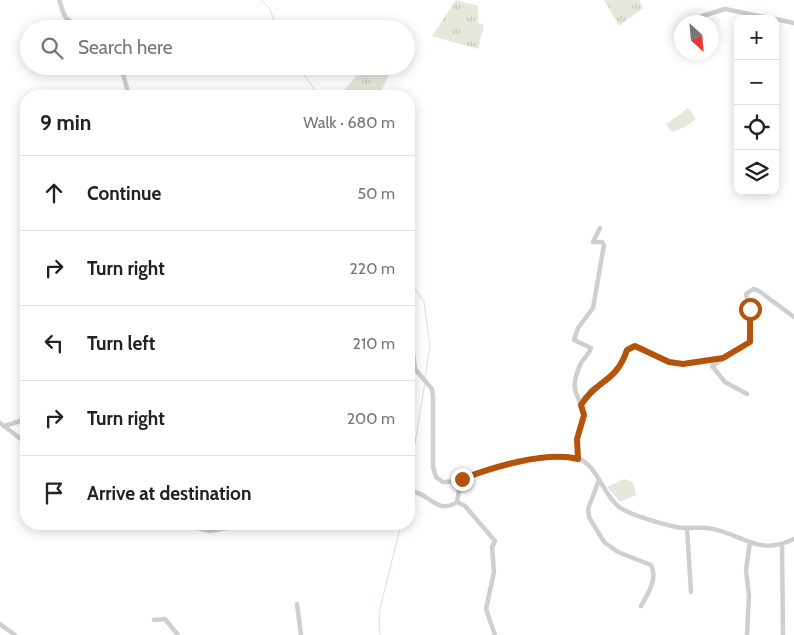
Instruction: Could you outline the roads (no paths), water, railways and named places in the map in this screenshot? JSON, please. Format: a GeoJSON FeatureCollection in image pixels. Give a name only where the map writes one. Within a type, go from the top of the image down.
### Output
{"type":"FeatureCollection","features":[{"type":"Feature","properties":{"kind":"street"},"geometry":{"type":"LineString","coordinates":[[60,0],[63,13],[69,20]]}},
{"type":"Feature","properties":{"kind":"street"},"geometry":{"type":"LineString","coordinates":[[707,15],[725,9],[755,15]]}},
{"type":"Feature","properties":{"kind":"street"},"geometry":{"type":"LineString","coordinates":[[779,20],[794,23]]}},
{"type":"Feature","properties":{"kind":"street"},"geometry":{"type":"LineString","coordinates":[[123,75],[127,90]]}},
{"type":"Feature","properties":{"kind":"street"},"geometry":{"type":"LineString","coordinates":[[578,459],[577,439],[584,415],[574,393],[573,385],[581,362],[588,355],[591,348],[574,340],[578,328],[593,308],[604,245],[602,242],[593,242],[593,239],[600,228]]}},
{"type":"Feature","properties":{"kind":"street"},"geometry":{"type":"LineString","coordinates":[[747,394],[731,388],[716,374],[712,366],[750,342],[751,318],[746,294],[752,289],[759,291],[794,317]]}},
{"type":"Feature","properties":{"kind":"street"},"geometry":{"type":"LineString","coordinates":[[581,405],[591,390],[611,378],[618,370],[627,350],[632,346],[669,362],[683,364],[723,358]]}},
{"type":"Feature","properties":{"kind":"street"},"geometry":{"type":"LineString","coordinates":[[415,369],[432,389],[434,472],[443,482],[462,479],[541,458],[569,457],[578,459],[593,470],[618,506],[630,513],[676,527],[717,530],[750,542],[782,546],[794,540]]}},
{"type":"Feature","properties":{"kind":"street"},"geometry":{"type":"LineString","coordinates":[[2,425],[20,421]]}},
{"type":"Feature","properties":{"kind":"street"},"geometry":{"type":"LineString","coordinates":[[2,425],[20,438]]}},
{"type":"Feature","properties":{"kind":"street"},"geometry":{"type":"LineString","coordinates":[[415,492],[421,493],[434,504],[443,507],[451,506],[457,502],[462,479]]}},
{"type":"Feature","properties":{"kind":"street"},"geometry":{"type":"LineString","coordinates":[[599,480],[588,509],[589,518],[604,542],[618,552],[650,565],[654,574],[649,592],[641,606]]}},
{"type":"Feature","properties":{"kind":"street"},"geometry":{"type":"LineString","coordinates":[[457,502],[466,506],[495,541],[492,547],[494,572],[486,609],[495,635]]}},
{"type":"Feature","properties":{"kind":"street"},"geometry":{"type":"LineString","coordinates":[[687,528],[691,592]]}},
{"type":"Feature","properties":{"kind":"street"},"geometry":{"type":"LineString","coordinates":[[747,635],[749,595],[746,570],[750,542]]}},
{"type":"Feature","properties":{"kind":"street"},"geometry":{"type":"LineString","coordinates":[[782,546],[783,635]]}},
{"type":"Feature","properties":{"kind":"street"},"geometry":{"type":"LineString","coordinates":[[297,604],[301,635]]}},
{"type":"Feature","properties":{"kind":"street"},"geometry":{"type":"LineString","coordinates":[[154,620],[165,619],[178,635]]}},
{"type":"Feature","properties":{"kind":"street"},"geometry":{"type":"LineString","coordinates":[[0,624],[16,635]]}},
{"type":"Feature","properties":{"kind":"waterway"},"geometry":{"type":"LineString","coordinates":[[261,0],[269,8],[274,20]]}},
{"type":"Feature","properties":{"kind":"waterway"},"geometry":{"type":"LineString","coordinates":[[304,75],[315,90]]}},
{"type":"Feature","properties":{"kind":"waterway"},"geometry":{"type":"LineString","coordinates":[[415,289],[424,302],[430,346],[425,378]]}},
{"type":"Feature","properties":{"kind":"waterway"},"geometry":{"type":"LineString","coordinates":[[415,443],[425,382]]}},
{"type":"Feature","properties":{"kind":"waterway"},"geometry":{"type":"LineString","coordinates":[[380,635],[379,613],[400,530]]}}]}
